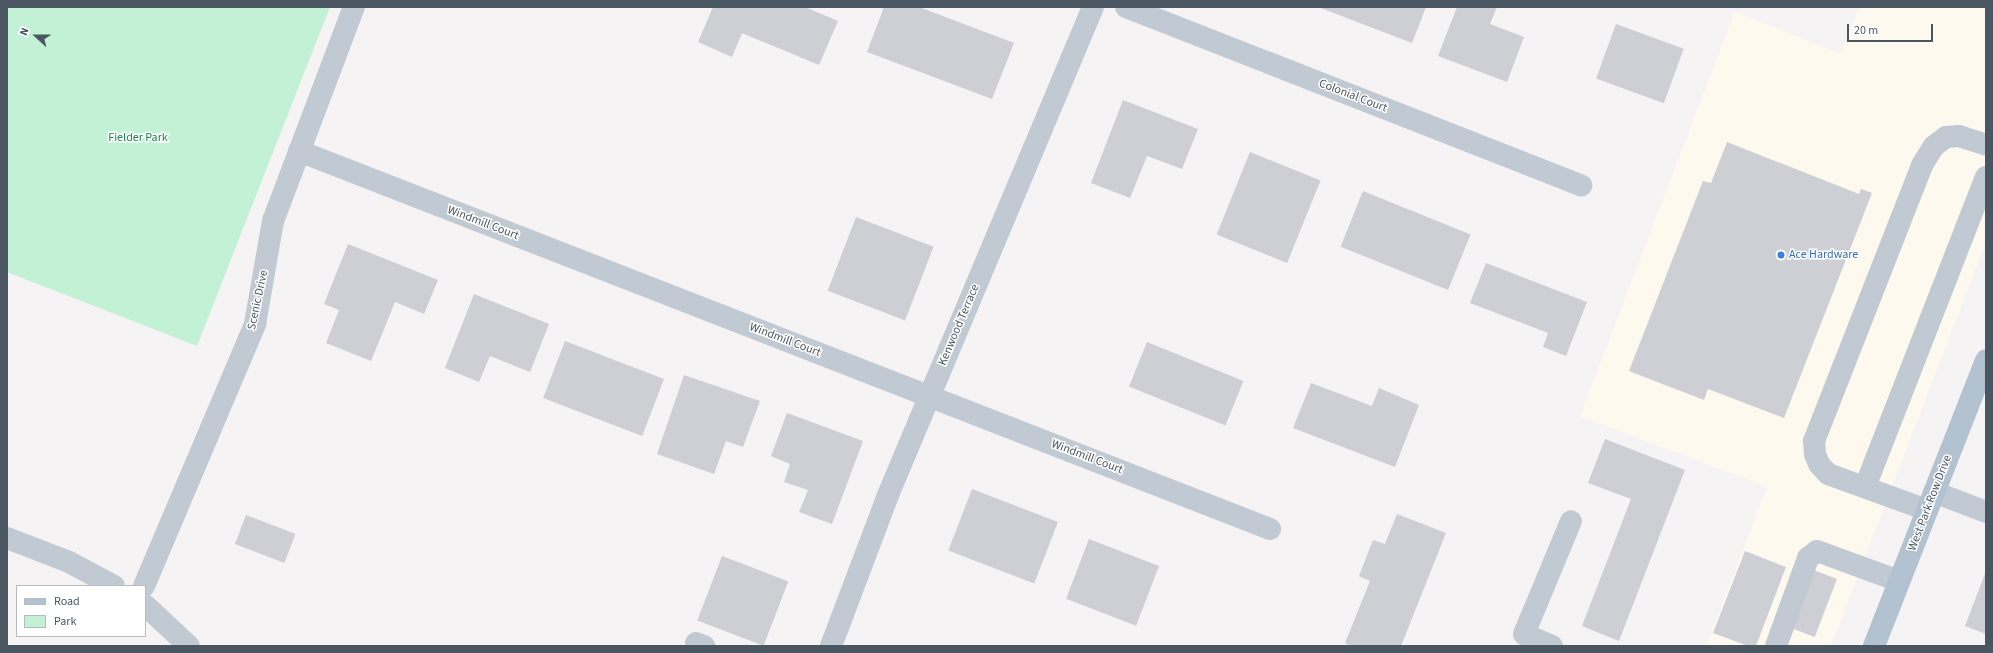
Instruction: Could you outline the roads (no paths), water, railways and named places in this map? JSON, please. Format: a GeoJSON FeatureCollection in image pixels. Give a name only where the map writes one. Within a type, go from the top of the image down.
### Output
{"type":"FeatureCollection","features":[{"type":"Feature","properties":{"kind":"main road","name":"West Park Row Drive"},"geometry":{"type":"LineString","coordinates":[[1874,646],[1986,360]]}},
{"type":"Feature","properties":{"kind":"street","name":"Scenic Drive"},"geometry":{"type":"LineString","coordinates":[[144,585],[255,324],[273,221],[354,7]]}},
{"type":"Feature","properties":{"kind":"street","name":"Kenwood Terrace"},"geometry":{"type":"LineString","coordinates":[[831,646],[888,495],[1093,7]]}},
{"type":"Feature","properties":{"kind":"street","name":"Colonial Court"},"geometry":{"type":"LineString","coordinates":[[1126,7],[1581,185]]}},
{"type":"Feature","properties":{"kind":"street"},"geometry":{"type":"LineString","coordinates":[[1986,145],[1960,136],[1946,137],[1934,146],[1922,165],[1814,441],[1815,454],[1819,464],[1828,474],[1865,487],[1986,512]]}},
{"type":"Feature","properties":{"kind":"street","name":"Windmill Court"},"geometry":{"type":"LineString","coordinates":[[299,151],[1270,529]]}},
{"type":"Feature","properties":{"kind":"street"},"geometry":{"type":"LineString","coordinates":[[1865,487],[1986,177]]}},
{"type":"Feature","properties":{"kind":"street"},"geometry":{"type":"LineString","coordinates":[[1552,646],[1524,634],[1571,521]]}},
{"type":"Feature","properties":{"kind":"street"},"geometry":{"type":"LineString","coordinates":[[7,538],[69,562],[112,585]]}},
{"type":"Feature","properties":{"kind":"street"},"geometry":{"type":"LineString","coordinates":[[1776,646],[1808,558],[1816,551],[1899,581]]}},
{"type":"Feature","properties":{"kind":"street"},"geometry":{"type":"LineString","coordinates":[[146,606],[189,646]]}},
{"type":"Feature","properties":{"kind":"place","name":"Ace Hardware"},"geometry":{"type":"Point","coordinates":[1781,255]}},
{"type":"Feature","properties":{"kind":"park label","name":"Fielder Park"},"geometry":{"type":"Point","coordinates":[138,138]}}]}
